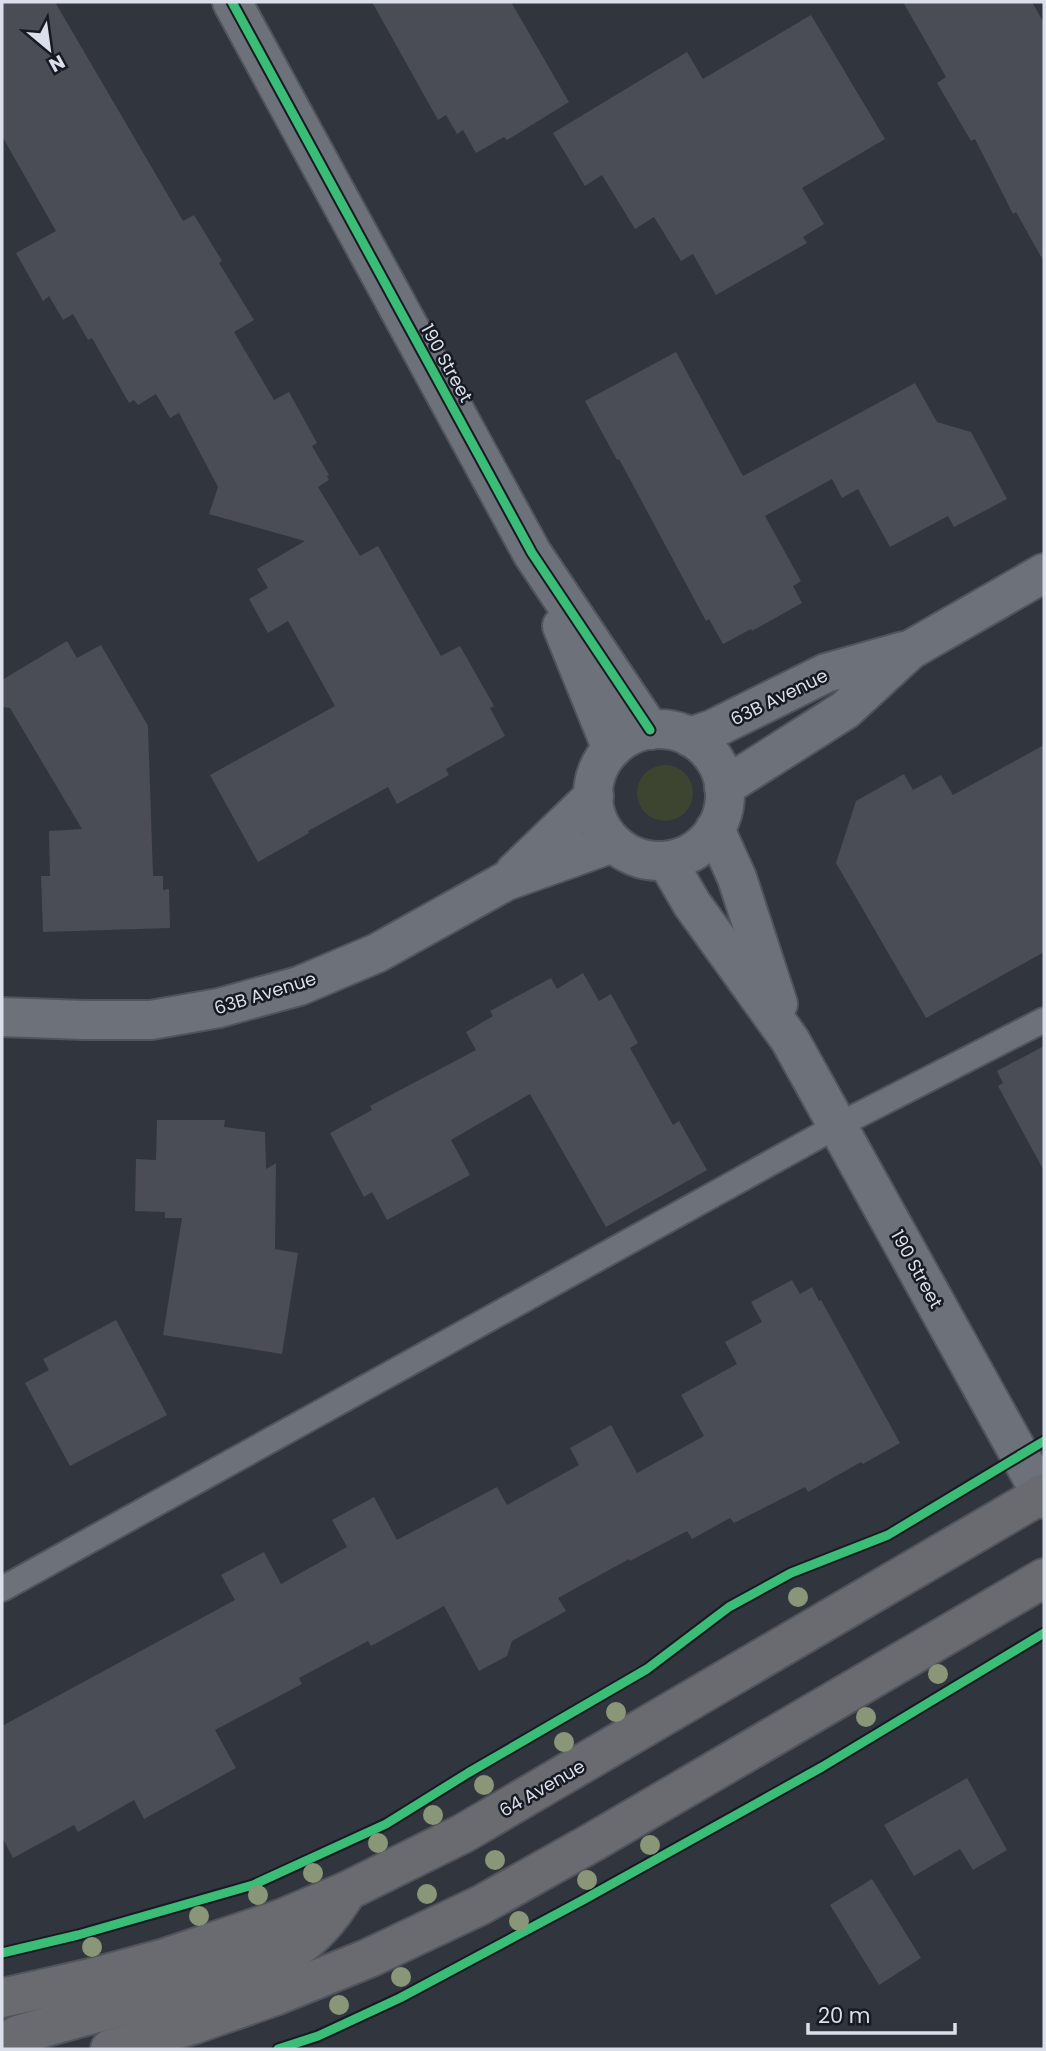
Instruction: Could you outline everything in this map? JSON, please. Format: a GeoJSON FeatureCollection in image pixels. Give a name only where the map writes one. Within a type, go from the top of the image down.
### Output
{"type":"FeatureCollection","features":[{"type":"Feature","properties":{"kind":"main road","name":"64 Avenue"},"geometry":{"type":"LineString","coordinates":[[2,1998],[165,1958],[281,1919],[347,1891],[464,1833],[1043,1495]]}},
{"type":"Feature","properties":{"kind":"main road"},"geometry":{"type":"LineString","coordinates":[[110,2049],[195,2024],[275,1996],[369,1958],[481,1905],[1044,1578]]}},
{"type":"Feature","properties":{"kind":"main road"},"geometry":{"type":"LineString","coordinates":[[2,2047],[18,2035],[189,1988],[276,1958],[314,1934],[334,1912],[347,1891]]}},
{"type":"Feature","properties":{"kind":"street","name":"190 Street"},"geometry":{"type":"LineString","coordinates":[[232,2],[532,553],[650,730]]}},
{"type":"Feature","properties":{"kind":"street","name":"190 Street"},"geometry":{"type":"LineString","coordinates":[[532,553],[612,749]]}},
{"type":"Feature","properties":{"kind":"street","name":"63B Avenue"},"geometry":{"type":"LineString","coordinates":[[724,787],[845,710],[909,650],[1044,573]]}},
{"type":"Feature","properties":{"kind":"street","name":"63B Avenue"},"geometry":{"type":"LineString","coordinates":[[690,737],[713,729],[826,673],[909,650]]}},
{"type":"Feature","properties":{"kind":"street"},"geometry":{"type":"LineString","coordinates":[[650,730],[673,730],[690,737],[712,755],[723,775],[726,797],[721,820],[709,840],[691,853],[667,861],[650,861],[630,855],[613,843],[601,827],[594,807],[593,786],[600,766],[612,749],[628,736],[650,730]]}},
{"type":"Feature","properties":{"kind":"street","name":"63B Avenue"},"geometry":{"type":"LineString","coordinates":[[506,881],[594,796]]}},
{"type":"Feature","properties":{"kind":"street","name":"190 Street"},"geometry":{"type":"LineString","coordinates":[[715,829],[737,878],[790,1040]]}},
{"type":"Feature","properties":{"kind":"street","name":"63B Avenue"},"geometry":{"type":"LineString","coordinates":[[2,1017],[151,1020],[219,1008],[299,986],[377,953],[506,881],[613,843]]}},
{"type":"Feature","properties":{"kind":"street","name":"190 Street"},"geometry":{"type":"LineString","coordinates":[[667,861],[692,904],[790,1040],[1043,1495]]}},
{"type":"Feature","properties":{"kind":"lane"},"geometry":{"type":"LineString","coordinates":[[2,1589],[837,1126],[1044,1020]]}},
{"type":"Feature","properties":{"kind":"green space"},"geometry":{"type":"Polygon","coordinates":[[[659,765],[671,765],[685,773],[693,787],[691,804],[685,813],[671,821],[659,821],[642,809],[637,799],[637,787],[649,770],[659,765]]]}},
{"type":"Feature","properties":{"kind":"building"},"geometry":{"type":"Polygon","coordinates":[[[2,2],[55,2],[183,221],[194,215],[222,261],[219,263],[254,320],[234,332],[274,400],[289,392],[317,443],[312,446],[329,475],[329,480],[318,487],[360,556],[378,546],[441,656],[460,646],[494,706],[490,708],[505,736],[446,769],[449,775],[397,804],[388,787],[258,862],[210,775],[335,706],[288,621],[268,633],[249,599],[268,588],[257,569],[305,541],[209,514],[218,487],[179,413],[170,418],[156,394],[138,405],[134,400],[129,403],[92,338],[88,340],[73,314],[63,320],[49,296],[43,301],[16,253],[56,231],[2,136],[2,2]]]}},
{"type":"Feature","properties":{"kind":"building"},"geometry":{"type":"Polygon","coordinates":[[[372,2],[511,2],[569,102],[507,140],[504,137],[476,153],[463,130],[457,134],[446,115],[438,120],[372,2]]]}},
{"type":"Feature","properties":{"kind":"building"},"geometry":{"type":"Polygon","coordinates":[[[903,2],[1032,2],[1044,23],[1044,262],[1016,212],[1013,214],[975,139],[971,141],[937,83],[946,77],[903,2]]]}},
{"type":"Feature","properties":{"kind":"building"},"geometry":{"type":"Polygon","coordinates":[[[811,15],[885,139],[802,188],[824,224],[803,237],[807,243],[716,295],[693,254],[681,261],[654,217],[635,229],[602,175],[585,186],[553,133],[687,52],[703,79],[811,15]]]}},
{"type":"Feature","properties":{"kind":"building"},"geometry":{"type":"Polygon","coordinates":[[[676,352],[743,476],[915,383],[937,422],[971,432],[1007,499],[954,527],[948,516],[890,547],[858,489],[842,498],[832,479],[765,516],[801,581],[793,586],[802,603],[723,644],[709,619],[706,621],[585,401],[676,352]]]}},
{"type":"Feature","properties":{"kind":"building"},"geometry":{"type":"Polygon","coordinates":[[[67,641],[77,658],[101,645],[148,726],[153,876],[163,876],[163,890],[169,889],[170,928],[43,932],[41,876],[50,876],[49,831],[82,829],[10,708],[2,707],[2,680],[67,641]]]}},
{"type":"Feature","properties":{"kind":"building"},"geometry":{"type":"Polygon","coordinates":[[[1044,745],[1044,952],[926,1018],[836,863],[856,801],[904,774],[913,790],[941,775],[953,795],[1044,745]]]}},
{"type":"Feature","properties":{"kind":"building"},"geometry":{"type":"Polygon","coordinates":[[[583,973],[599,1001],[611,994],[638,1043],[630,1048],[673,1125],[679,1121],[707,1170],[606,1227],[530,1094],[451,1140],[470,1175],[387,1220],[372,1192],[364,1197],[330,1133],[372,1110],[370,1106],[476,1050],[466,1032],[493,1016],[490,1011],[551,978],[557,989],[583,973]]]}},
{"type":"Feature","properties":{"kind":"building"},"geometry":{"type":"Polygon","coordinates":[[[1044,1046],[1044,1171],[998,1086],[1003,1083],[997,1071],[1044,1046]]]}},
{"type":"Feature","properties":{"kind":"building"},"geometry":{"type":"Polygon","coordinates":[[[157,1120],[225,1120],[224,1127],[265,1132],[266,1169],[276,1163],[275,1249],[298,1253],[282,1354],[163,1335],[182,1218],[165,1218],[165,1212],[135,1211],[136,1159],[156,1160],[157,1120]]]}},
{"type":"Feature","properties":{"kind":"building"},"geometry":{"type":"Polygon","coordinates":[[[792,1280],[800,1294],[812,1287],[819,1301],[821,1300],[900,1443],[808,1492],[805,1487],[734,1523],[730,1518],[692,1539],[687,1531],[630,1561],[629,1559],[558,1598],[566,1611],[512,1641],[507,1656],[479,1671],[444,1606],[371,1646],[368,1641],[299,1678],[302,1684],[215,1730],[236,1768],[144,1819],[134,1800],[78,1832],[74,1825],[13,1858],[2,1837],[2,1726],[235,1600],[221,1575],[264,1552],[281,1584],[347,1547],[332,1520],[374,1497],[397,1540],[497,1487],[507,1505],[579,1465],[570,1448],[611,1425],[637,1473],[704,1436],[681,1395],[737,1364],[725,1342],[762,1322],[751,1302],[792,1280]]]}},
{"type":"Feature","properties":{"kind":"building"},"geometry":{"type":"Polygon","coordinates":[[[116,1320],[167,1415],[70,1466],[25,1383],[49,1370],[43,1359],[116,1320]]]}},
{"type":"Feature","properties":{"kind":"building"},"geometry":{"type":"Polygon","coordinates":[[[967,1778],[1007,1850],[973,1870],[960,1849],[914,1876],[884,1825],[967,1778]]]}},
{"type":"Feature","properties":{"kind":"building"},"geometry":{"type":"Polygon","coordinates":[[[872,1879],[921,1958],[879,1985],[830,1905],[872,1879]]]}},
{"type":"Feature","properties":{"kind":"cycle path"},"geometry":{"type":"LineString","coordinates":[[232,2],[532,553],[650,730]]}},
{"type":"Feature","properties":{"kind":"cycle path"},"geometry":{"type":"LineString","coordinates":[[2,1953],[78,1935],[253,1885],[386,1824],[647,1669],[729,1607],[791,1573],[888,1535],[1044,1441]]}},
{"type":"Feature","properties":{"kind":"cycle path"},"geometry":{"type":"LineString","coordinates":[[278,2049],[318,2036],[400,1998],[583,1900],[822,1767],[1044,1633]]}}]}
